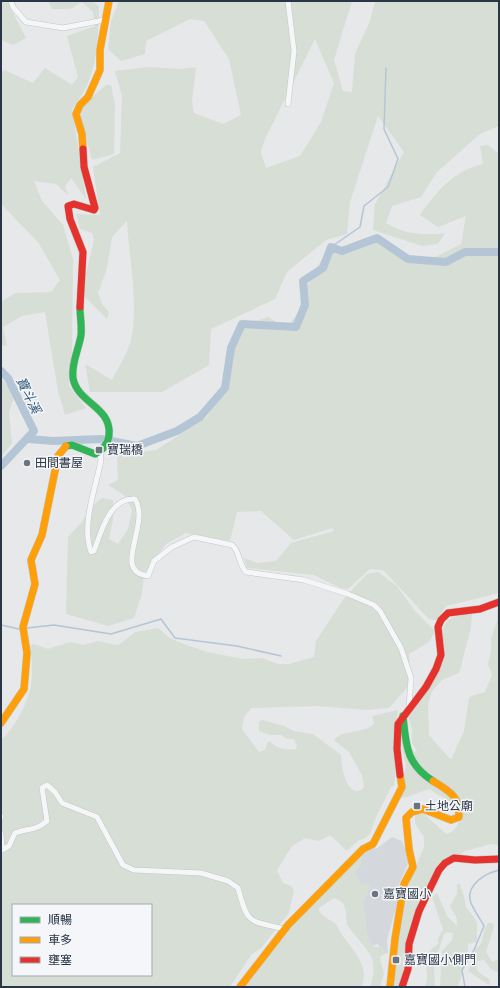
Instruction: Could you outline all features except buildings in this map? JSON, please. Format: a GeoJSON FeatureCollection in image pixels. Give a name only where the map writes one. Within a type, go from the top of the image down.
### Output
{"type":"FeatureCollection","features":[{"type":"Feature","properties":{"kind":"street"},"geometry":{"type":"LineString","coordinates":[[12,1],[13,7],[26,22],[54,25],[64,28],[104,20]]}},
{"type":"Feature","properties":{"kind":"street"},"geometry":{"type":"LineString","coordinates":[[1,723],[24,689],[27,653],[22,627],[35,584],[34,569],[31,560],[42,535],[58,456],[65,446],[72,445],[95,454],[100,452],[108,441],[110,432],[103,413],[95,404],[82,396],[75,386],[73,377],[73,367],[81,335],[80,312],[83,251],[70,221],[68,206],[74,204],[94,210],[95,208],[84,167],[82,134],[76,114],[80,105],[88,98],[100,70],[104,20],[109,1]]}},
{"type":"Feature","properties":{"kind":"street"},"geometry":{"type":"LineString","coordinates":[[288,1],[294,51],[288,104]]}},
{"type":"Feature","properties":{"kind":"street"},"geometry":{"type":"LineString","coordinates":[[100,452],[101,460],[89,514],[89,546],[91,552],[94,551],[111,510],[129,499],[136,499],[139,510],[139,525],[130,557],[130,564],[143,576],[148,576],[154,561],[172,547],[194,538],[232,545],[236,548],[241,567],[246,572],[304,580],[366,600],[380,610],[401,648],[412,678],[409,709]]}},
{"type":"Feature","properties":{"kind":"street"},"geometry":{"type":"LineString","coordinates":[[240,987],[284,929],[363,849],[373,844],[402,787],[397,749],[398,724],[426,686],[439,662],[441,655],[438,627],[441,620],[448,613],[480,609],[499,602]]}},
{"type":"Feature","properties":{"kind":"street"},"geometry":{"type":"LineString","coordinates":[[390,987],[395,939],[402,905],[404,884],[413,867],[408,842],[406,818],[413,810],[422,808],[451,820],[459,817],[461,810],[457,797],[426,778],[412,762],[406,743],[404,716]]}},
{"type":"Feature","properties":{"kind":"street"},"geometry":{"type":"LineString","coordinates":[[1,834],[2,850],[9,846],[15,833],[24,829],[38,828],[46,821],[42,788],[47,785],[55,792],[62,803],[97,817],[123,865],[134,870],[201,873],[228,881],[238,888],[245,913],[253,921],[284,929]]}},
{"type":"Feature","properties":{"kind":"street"},"geometry":{"type":"LineString","coordinates":[[402,987],[408,969],[409,944],[417,918],[439,870],[445,863],[454,858],[475,860],[499,859]]}},
{"type":"Feature","properties":{"kind":"shaded area"},"geometry":{"type":"Polygon","coordinates":[[[1,1],[7,1],[26,38],[13,45],[1,40],[1,1]]]}},
{"type":"Feature","properties":{"kind":"shaded area"},"geometry":{"type":"Polygon","coordinates":[[[48,1],[93,1],[99,7],[97,48],[91,74],[87,86],[72,109],[86,199],[71,178],[65,186],[68,195],[56,184],[34,181],[42,201],[63,225],[73,259],[72,352],[69,386],[86,408],[65,415],[58,391],[45,312],[22,316],[3,327],[7,346],[1,345],[1,302],[15,293],[51,292],[60,280],[38,242],[2,205],[1,74],[4,70],[33,83],[45,68],[72,85],[78,77],[67,36],[95,26],[93,12],[82,2],[70,9],[52,9],[48,1]]]}},
{"type":"Feature","properties":{"kind":"shaded area"},"geometry":{"type":"Polygon","coordinates":[[[119,1],[352,1],[334,60],[343,91],[352,92],[355,54],[370,21],[375,1],[499,1],[499,126],[480,134],[437,172],[421,197],[392,206],[386,223],[393,227],[407,232],[422,234],[445,233],[438,244],[422,246],[373,230],[375,204],[404,152],[378,116],[350,202],[347,234],[326,240],[287,272],[275,299],[211,329],[209,365],[162,392],[90,392],[85,364],[112,380],[129,346],[134,321],[134,292],[127,221],[112,237],[107,268],[98,293],[102,304],[109,312],[107,319],[84,296],[85,278],[94,240],[92,233],[80,229],[76,214],[100,215],[93,167],[120,153],[122,96],[115,71],[149,67],[180,69],[196,67],[192,101],[194,113],[223,124],[241,115],[229,59],[204,21],[190,19],[146,41],[145,54],[121,61],[108,49],[111,21],[119,1]],[[315,39],[265,139],[261,152],[266,168],[300,156],[321,122],[334,83],[315,39]]]}},
{"type":"Feature","properties":{"kind":"shaded area"},"geometry":{"type":"Polygon","coordinates":[[[106,85],[111,85],[115,106],[114,154],[92,160],[80,115],[81,107],[106,85]]]}},
{"type":"Feature","properties":{"kind":"shaded area"},"geometry":{"type":"Polygon","coordinates":[[[488,145],[499,154],[499,593],[446,606],[437,620],[429,619],[383,570],[370,569],[348,589],[341,588],[314,575],[247,568],[244,558],[257,563],[276,561],[291,543],[334,531],[332,528],[294,540],[261,511],[237,512],[230,541],[186,533],[166,544],[144,574],[142,593],[134,618],[108,626],[66,614],[68,537],[82,522],[92,506],[102,498],[113,500],[113,520],[109,539],[118,544],[128,529],[132,510],[124,495],[108,485],[118,480],[117,455],[156,450],[207,417],[224,389],[230,358],[240,326],[268,317],[286,328],[298,313],[308,284],[324,255],[342,251],[369,239],[422,264],[461,244],[466,216],[438,227],[420,215],[439,190],[454,177],[472,167],[483,164],[480,146],[488,145]]]}},
{"type":"Feature","properties":{"kind":"shaded area"},"geometry":{"type":"Polygon","coordinates":[[[1,378],[15,394],[9,413],[12,443],[1,457],[1,378]]]}},
{"type":"Feature","properties":{"kind":"shaded area"},"geometry":{"type":"Polygon","coordinates":[[[378,572],[397,586],[415,611],[435,631],[429,642],[409,654],[411,683],[389,708],[367,710],[317,706],[251,708],[244,717],[242,729],[259,752],[265,750],[267,743],[270,741],[278,747],[285,749],[293,750],[296,749],[297,746],[294,739],[287,739],[281,735],[270,735],[259,731],[259,722],[262,720],[284,726],[294,731],[313,734],[341,755],[344,776],[349,787],[358,791],[362,790],[364,786],[362,775],[349,752],[334,740],[343,734],[370,727],[374,723],[372,716],[398,710],[394,786],[391,787],[376,817],[370,834],[346,850],[330,835],[319,841],[305,838],[292,846],[277,870],[283,883],[291,886],[294,890],[289,913],[261,948],[251,955],[230,987],[1,987],[1,740],[16,722],[29,693],[32,671],[30,646],[33,644],[48,649],[70,642],[83,645],[98,641],[115,645],[120,644],[135,632],[158,628],[170,638],[207,652],[243,659],[262,658],[278,664],[289,664],[314,657],[316,641],[345,597],[367,574],[378,572]]]}},
{"type":"Feature","properties":{"kind":"shaded area"},"geometry":{"type":"Polygon","coordinates":[[[499,604],[499,845],[491,844],[465,851],[446,866],[436,878],[412,932],[403,987],[394,987],[395,941],[404,910],[408,885],[424,847],[424,837],[415,823],[415,815],[419,811],[422,812],[446,834],[450,833],[456,828],[461,812],[461,808],[429,789],[409,796],[397,798],[406,767],[402,749],[403,734],[414,752],[417,751],[412,743],[412,730],[408,715],[423,697],[443,663],[443,634],[446,623],[454,617],[472,614],[471,627],[459,673],[442,680],[432,691],[428,705],[429,735],[450,759],[452,758],[464,731],[469,698],[485,692],[492,675],[488,664],[491,652],[491,639],[497,621],[497,605],[499,604]]]}},
{"type":"Feature","properties":{"kind":"shaded area","name":"嘉寶國小"},"geometry":{"type":"Polygon","coordinates":[[[392,837],[402,841],[409,861],[397,889],[398,900],[387,940],[388,953],[382,953],[378,944],[369,947],[364,935],[366,920],[353,900],[355,864],[359,856],[373,846],[376,849],[392,837]]]}},
{"type":"Feature","properties":{"kind":"shaded area"},"geometry":{"type":"Polygon","coordinates":[[[367,849],[363,855],[361,865],[355,873],[362,884],[371,883],[363,903],[370,941],[374,947],[382,947],[386,952],[380,958],[384,974],[380,987],[370,987],[373,978],[372,958],[348,926],[346,911],[343,903],[334,898],[319,908],[319,911],[336,924],[359,960],[364,973],[364,980],[361,987],[239,987],[312,903],[333,885],[354,859],[367,849]]]}},
{"type":"Feature","properties":{"kind":"shaded area"},"geometry":{"type":"Polygon","coordinates":[[[459,883],[466,907],[477,924],[477,942],[468,944],[468,954],[458,987],[440,987],[442,951],[452,940],[453,933],[447,932],[444,934],[434,965],[435,987],[425,987],[427,973],[425,960],[431,950],[438,944],[438,939],[443,929],[432,897],[437,893],[447,916],[457,926],[457,919],[450,906],[457,894],[457,885],[459,883]]]}},
{"type":"Feature","properties":{"kind":"shaded area"},"geometry":{"type":"Polygon","coordinates":[[[488,923],[493,923],[494,927],[486,952],[492,962],[499,959],[499,972],[492,970],[484,960],[478,961],[477,968],[480,973],[490,980],[489,985],[468,971],[475,955],[475,949],[481,944],[488,923]]]}},
{"type":"Feature","properties":{"kind":"waterway"},"geometry":{"type":"LineString","coordinates":[[331,247],[360,227],[364,206],[388,187],[398,159],[384,129],[386,68]]}},
{"type":"Feature","properties":{"kind":"waterway"},"geometry":{"type":"LineString","coordinates":[[29,439],[53,441],[101,439],[137,446],[177,431],[200,417],[225,388],[231,348],[242,324],[296,327],[305,305],[303,281],[323,268],[331,247],[342,251],[377,238],[408,259],[446,262],[465,252],[499,252]]}},
{"type":"Feature","properties":{"kind":"waterway","name":"寶斗溪"},"geometry":{"type":"LineString","coordinates":[[1,371],[8,378],[34,431],[1,466]]}},
{"type":"Feature","properties":{"kind":"waterway"},"geometry":{"type":"LineString","coordinates":[[27,628],[54,625],[111,634],[161,619],[175,638],[237,646],[281,656]]}},
{"type":"Feature","properties":{"kind":"waterway"},"geometry":{"type":"LineString","coordinates":[[1,625],[19,629]]}},
{"type":"Feature","properties":{"kind":"waterway"},"geometry":{"type":"LineString","coordinates":[[465,987],[462,970],[474,950],[484,926],[471,903],[471,889],[478,880],[499,870]]}},
{"type":"Feature","properties":{"kind":"traffic: fast"},"geometry":{"type":"LineString","coordinates":[[66,446],[72,445],[95,454],[105,446],[109,435],[105,418],[100,411],[81,394],[73,378],[74,361],[81,335],[80,307]]}},
{"type":"Feature","properties":{"kind":"traffic: fast"},"geometry":{"type":"LineString","coordinates":[[403,716],[405,736],[412,761],[424,775],[433,781]]}},
{"type":"Feature","properties":{"kind":"traffic: slow"},"geometry":{"type":"LineString","coordinates":[[83,149],[82,134],[76,114],[80,105],[88,97],[100,70],[100,50],[109,1]]}},
{"type":"Feature","properties":{"kind":"traffic: slow"},"geometry":{"type":"LineString","coordinates":[[1,723],[24,689],[27,653],[23,627],[35,584],[31,560],[42,535],[58,456],[66,446]]}},
{"type":"Feature","properties":{"kind":"traffic: slow"},"geometry":{"type":"LineString","coordinates":[[240,987],[288,925],[363,849],[373,844],[402,787],[400,775]]}},
{"type":"Feature","properties":{"kind":"traffic: slow"},"geometry":{"type":"LineString","coordinates":[[390,987],[395,939],[404,884],[413,867],[409,849],[406,818],[412,812],[423,809],[451,820],[459,817],[458,804],[455,799],[449,791],[433,781]]}},
{"type":"Feature","properties":{"kind":"traffic: jam"},"geometry":{"type":"LineString","coordinates":[[80,307],[83,252],[70,219],[68,206],[74,204],[94,210],[95,208],[84,167],[83,149]]}},
{"type":"Feature","properties":{"kind":"traffic: jam"},"geometry":{"type":"LineString","coordinates":[[400,775],[397,749],[398,724],[426,687],[436,669],[441,655],[438,627],[441,620],[448,613],[480,609],[499,602]]}},
{"type":"Feature","properties":{"kind":"traffic: jam"},"geometry":{"type":"LineString","coordinates":[[402,987],[408,969],[409,944],[419,911],[439,870],[445,863],[454,858],[475,860],[499,859]]}},
{"type":"Feature","properties":{"kind":"place","name":"寶瑞橋"},"geometry":{"type":"Point","coordinates":[99,450]}},
{"type":"Feature","properties":{"kind":"place","name":"田間書屋"},"geometry":{"type":"Point","coordinates":[27,463]}},
{"type":"Feature","properties":{"kind":"place","name":"土地公廟"},"geometry":{"type":"Point","coordinates":[417,806]}},
{"type":"Feature","properties":{"kind":"place","name":"嘉寶國小"},"geometry":{"type":"Point","coordinates":[375,894]}},
{"type":"Feature","properties":{"kind":"place","name":"嘉寶國小側門"},"geometry":{"type":"Point","coordinates":[396,960]}}]}
